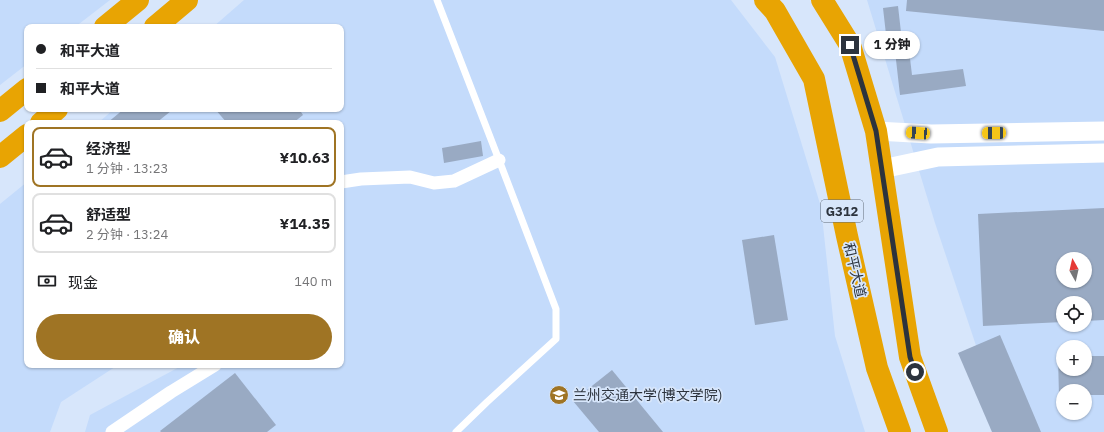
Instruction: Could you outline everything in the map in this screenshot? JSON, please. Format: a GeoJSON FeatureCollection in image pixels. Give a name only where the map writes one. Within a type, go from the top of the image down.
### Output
{"type":"FeatureCollection","features":[{"type":"Feature","properties":{"kind":"highway"},"geometry":{"type":"LineString","coordinates":[[109,24],[138,0]]}},
{"type":"Feature","properties":{"kind":"highway"},"geometry":{"type":"LineString","coordinates":[[159,24],[187,0]]}},
{"type":"Feature","properties":{"kind":"highway","name":"和平大道"},"geometry":{"type":"LineString","coordinates":[[765,0],[775,11],[814,79],[877,368],[900,432]]}},
{"type":"Feature","properties":{"kind":"highway"},"geometry":{"type":"LineString","coordinates":[[822,0],[850,45],[876,131],[910,357],[937,432]]}},
{"type":"Feature","properties":{"kind":"highway"},"geometry":{"type":"LineString","coordinates":[[0,111],[24,92]]}},
{"type":"Feature","properties":{"kind":"highway"},"geometry":{"type":"LineString","coordinates":[[44,120],[54,112]]}},
{"type":"Feature","properties":{"kind":"highway"},"geometry":{"type":"LineString","coordinates":[[0,157],[24,137]]}},
{"type":"Feature","properties":{"kind":"main road"},"geometry":{"type":"LineString","coordinates":[[876,131],[932,134],[1104,131]]}},
{"type":"Feature","properties":{"kind":"main road"},"geometry":{"type":"LineString","coordinates":[[882,169],[938,157],[1104,153]]}},
{"type":"Feature","properties":{"kind":"street"},"geometry":{"type":"LineString","coordinates":[[344,182],[410,176],[434,183],[454,182],[499,160]]}},
{"type":"Feature","properties":{"kind":"street"},"geometry":{"type":"LineString","coordinates":[[112,432],[210,368]]}},
{"type":"Feature","properties":{"kind":"lane"},"geometry":{"type":"LineString","coordinates":[[436,0],[556,309],[556,339],[456,432]]}},
{"type":"Feature","properties":{"kind":"shaded area"},"geometry":{"type":"Polygon","coordinates":[[[0,0],[110,0],[79,24],[24,24],[24,66],[0,85],[0,0]]]}},
{"type":"Feature","properties":{"kind":"shaded area"},"geometry":{"type":"Polygon","coordinates":[[[244,0],[731,0],[775,57],[821,207],[835,336],[865,432],[85,432],[90,415],[177,368],[344,368],[344,120],[101,120],[111,112],[344,112],[344,24],[216,24],[244,0]]]}},
{"type":"Feature","properties":{"kind":"shaded area"},"geometry":{"type":"Polygon","coordinates":[[[867,0],[1104,0],[1104,432],[1005,432],[935,223],[867,0]]]}},
{"type":"Feature","properties":{"kind":"shaded area"},"geometry":{"type":"Polygon","coordinates":[[[24,184],[24,368],[113,368],[61,402],[50,432],[0,432],[0,204],[24,184]]]}},
{"type":"Feature","properties":{"kind":"building"},"geometry":{"type":"Polygon","coordinates":[[[907,0],[1104,0],[1104,31],[906,11],[907,0]]]}},
{"type":"Feature","properties":{"kind":"building"},"geometry":{"type":"Polygon","coordinates":[[[898,6],[903,50],[909,50],[912,75],[963,69],[966,86],[900,95],[895,51],[888,52],[883,8],[898,6]]]}},
{"type":"Feature","properties":{"kind":"building"},"geometry":{"type":"Polygon","coordinates":[[[120,112],[170,112],[160,120],[111,120],[120,112]]]}},
{"type":"Feature","properties":{"kind":"building"},"geometry":{"type":"Polygon","coordinates":[[[218,112],[301,112],[303,115],[297,120],[224,120],[218,112]]]}},
{"type":"Feature","properties":{"kind":"building"},"geometry":{"type":"Polygon","coordinates":[[[481,141],[483,156],[444,163],[442,148],[481,141]]]}},
{"type":"Feature","properties":{"kind":"building"},"geometry":{"type":"Polygon","coordinates":[[[1104,208],[1104,320],[1092,321],[1092,296],[1056,296],[1056,322],[983,326],[978,214],[1104,208]]]}},
{"type":"Feature","properties":{"kind":"building"},"geometry":{"type":"Polygon","coordinates":[[[774,235],[788,320],[755,325],[742,240],[774,235]]]}},
{"type":"Feature","properties":{"kind":"building"},"geometry":{"type":"Polygon","coordinates":[[[1000,335],[1041,432],[992,432],[958,353],[1000,335]]]}},
{"type":"Feature","properties":{"kind":"building"},"geometry":{"type":"Polygon","coordinates":[[[1092,356],[1104,356],[1104,395],[1092,395],[1092,384],[1059,384],[1058,376],[1092,376],[1092,356]]]}},
{"type":"Feature","properties":{"kind":"building"},"geometry":{"type":"Polygon","coordinates":[[[612,370],[663,432],[599,432],[573,401],[612,370]]]}},
{"type":"Feature","properties":{"kind":"building"},"geometry":{"type":"Polygon","coordinates":[[[235,373],[276,425],[267,432],[160,431],[235,373]]]}},
{"type":"Feature","properties":{"kind":"place","name":"兰州交通大学(博文学院)"},"geometry":{"type":"Point","coordinates":[559,395]}},
{"type":"Feature","properties":{"kind":"route"},"geometry":{"type":"LineString","coordinates":[[850,45],[876,131],[910,357],[915,372]]}}]}
